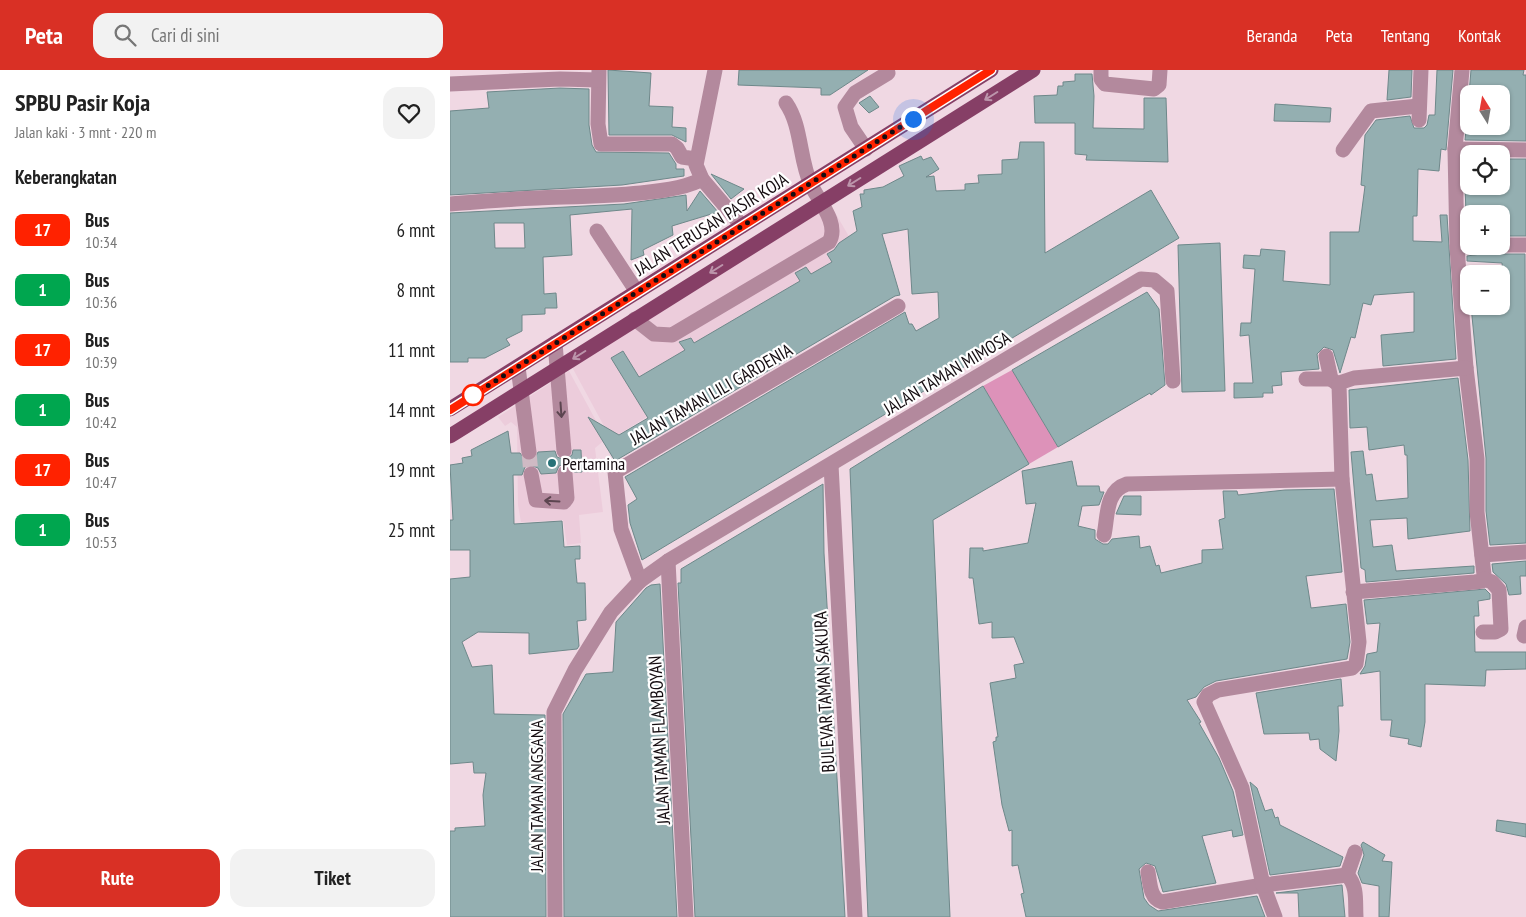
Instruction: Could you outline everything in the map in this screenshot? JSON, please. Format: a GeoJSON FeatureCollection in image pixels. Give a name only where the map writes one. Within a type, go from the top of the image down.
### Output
{"type":"FeatureCollection","features":[{"type":"Feature","properties":{"kind":"main road","name":"JALAN TERUSAN PASIR KOJA"},"geometry":{"type":"LineString","coordinates":[[450,409],[991,70]]}},
{"type":"Feature","properties":{"kind":"main road"},"geometry":{"type":"LineString","coordinates":[[450,436],[1033,70]]}},
{"type":"Feature","properties":{"kind":"street"},"geometry":{"type":"LineString","coordinates":[[716,70],[696,159],[697,170],[702,179],[742,226]]}},
{"type":"Feature","properties":{"kind":"street"},"geometry":{"type":"LineString","coordinates":[[1101,70],[1101,78],[1105,84],[1154,89],[1159,85],[1160,70]]}},
{"type":"Feature","properties":{"kind":"street"},"geometry":{"type":"LineString","coordinates":[[1343,150],[1371,111],[1418,113],[1421,70]]}},
{"type":"Feature","properties":{"kind":"street"},"geometry":{"type":"LineString","coordinates":[[1462,70],[1456,149],[1457,247],[1466,368],[1477,459],[1477,512],[1484,579]]}},
{"type":"Feature","properties":{"kind":"street"},"geometry":{"type":"LineString","coordinates":[[866,149],[851,127],[845,107],[855,93],[888,73]]}},
{"type":"Feature","properties":{"kind":"street"},"geometry":{"type":"LineString","coordinates":[[450,84],[560,79],[599,75],[601,144],[672,144],[677,148],[682,157],[696,159]]}},
{"type":"Feature","properties":{"kind":"street"},"geometry":{"type":"LineString","coordinates":[[635,319],[654,334],[672,335],[814,252],[831,239],[828,216],[810,183],[786,102]]}},
{"type":"Feature","properties":{"kind":"street"},"geometry":{"type":"LineString","coordinates":[[1456,149],[1526,150]]}},
{"type":"Feature","properties":{"kind":"street"},"geometry":{"type":"LineString","coordinates":[[450,204],[643,192],[680,188],[694,184],[702,179]]}},
{"type":"Feature","properties":{"kind":"street"},"geometry":{"type":"LineString","coordinates":[[597,231],[637,292]]}},
{"type":"Feature","properties":{"kind":"street"},"geometry":{"type":"LineString","coordinates":[[1510,246],[1526,245]]}},
{"type":"Feature","properties":{"kind":"street","name":"JALAN TAMAN MIMOSA"},"geometry":{"type":"LineString","coordinates":[[668,562],[1141,279],[1154,280],[1167,291],[1173,381]]}},
{"type":"Feature","properties":{"kind":"street","name":"JALAN TAMAN LILI GARDENIA"},"geometry":{"type":"LineString","coordinates":[[640,581],[621,529],[614,479],[615,472],[898,306]]}},
{"type":"Feature","properties":{"kind":"street"},"geometry":{"type":"LineString","coordinates":[[555,343],[564,451]]}},
{"type":"Feature","properties":{"kind":"street"},"geometry":{"type":"LineString","coordinates":[[1275,917],[1264,885],[1242,788],[1204,702],[1208,695],[1218,690],[1352,668],[1358,661],[1359,642],[1342,479],[1335,382],[1326,356]]}},
{"type":"Feature","properties":{"kind":"street"},"geometry":{"type":"LineString","coordinates":[[518,367],[529,452]]}},
{"type":"Feature","properties":{"kind":"street"},"geometry":{"type":"LineString","coordinates":[[1306,379],[1342,382],[1354,378],[1466,368]]}},
{"type":"Feature","properties":{"kind":"street","name":"BULEVAR TAMAN SAKURA"},"geometry":{"type":"LineString","coordinates":[[830,465],[855,917]]}},
{"type":"Feature","properties":{"kind":"street"},"geometry":{"type":"LineString","coordinates":[[531,474],[536,500],[564,502],[567,498],[565,473]]}},
{"type":"Feature","properties":{"kind":"street"},"geometry":{"type":"LineString","coordinates":[[1104,535],[1110,500],[1116,490],[1127,484],[1342,479]]}},
{"type":"Feature","properties":{"kind":"street"},"geometry":{"type":"LineString","coordinates":[[1482,555],[1526,552]]}},
{"type":"Feature","properties":{"kind":"street","name":"JALAN TAMAN ANGSANA"},"geometry":{"type":"LineString","coordinates":[[556,917],[554,712],[575,670],[611,612],[640,581],[668,562]]}},
{"type":"Feature","properties":{"kind":"street","name":"JALAN TAMAN FLAMBOYAN"},"geometry":{"type":"LineString","coordinates":[[668,562],[686,917]]}},
{"type":"Feature","properties":{"kind":"street"},"geometry":{"type":"LineString","coordinates":[[1353,592],[1454,585],[1484,579],[1492,582],[1499,590],[1501,629],[1495,632],[1483,632]]}},
{"type":"Feature","properties":{"kind":"street"},"geometry":{"type":"LineString","coordinates":[[1347,875],[1355,852]]}},
{"type":"Feature","properties":{"kind":"street"},"geometry":{"type":"LineString","coordinates":[[1148,872],[1152,895],[1155,900],[1162,902],[1264,885],[1333,875],[1347,875],[1353,881],[1355,887],[1356,917]]}},
{"type":"Feature","properties":{"kind":"shaded area"},"geometry":{"type":"Polygon","coordinates":[[[829,202],[873,278],[611,439],[572,367],[829,202]]]}},
{"type":"Feature","properties":{"kind":"shaded area"},"geometry":{"type":"Polygon","coordinates":[[[1012,370],[1058,447],[1029,464],[983,386],[1012,370]]]}},
{"type":"Feature","properties":{"kind":"shaded area"},"geometry":{"type":"Polygon","coordinates":[[[569,371],[606,439],[595,448],[603,512],[579,515],[581,543],[567,545],[563,520],[521,522],[518,505],[517,427],[511,422],[505,426],[498,417],[569,371]]]}},
{"type":"Feature","properties":{"kind":"building"},"geometry":{"type":"Polygon","coordinates":[[[608,70],[651,73],[649,106],[673,107],[672,127],[686,128],[686,142],[672,135],[609,135],[608,70]]]}},
{"type":"Feature","properties":{"kind":"building"},"geometry":{"type":"Polygon","coordinates":[[[739,70],[868,70],[830,95],[821,95],[821,88],[738,85],[739,70]]]}},
{"type":"Feature","properties":{"kind":"building"},"geometry":{"type":"Polygon","coordinates":[[[1389,70],[1412,70],[1411,97],[1387,100],[1389,70]]]}},
{"type":"Feature","properties":{"kind":"building"},"geometry":{"type":"Polygon","coordinates":[[[1437,70],[1453,70],[1446,150],[1441,149],[1439,171],[1418,169],[1417,216],[1413,216],[1413,241],[1442,242],[1440,215],[1447,215],[1456,359],[1383,366],[1381,335],[1414,332],[1414,292],[1374,295],[1371,305],[1363,303],[1355,338],[1351,337],[1340,373],[1333,350],[1324,347],[1317,354],[1319,369],[1281,372],[1282,385],[1272,386],[1273,393],[1263,393],[1263,397],[1234,398],[1234,383],[1253,383],[1249,335],[1240,336],[1241,323],[1251,323],[1255,269],[1243,268],[1244,255],[1260,256],[1261,249],[1285,251],[1283,281],[1330,285],[1330,232],[1359,232],[1365,186],[1361,185],[1365,135],[1376,120],[1410,116],[1414,128],[1424,128],[1427,125],[1429,115],[1435,115],[1437,70]]]}},
{"type":"Feature","properties":{"kind":"building"},"geometry":{"type":"Polygon","coordinates":[[[1471,70],[1524,70],[1523,75],[1526,75],[1526,141],[1465,140],[1466,135],[1510,135],[1510,85],[1470,85],[1471,70]]]}},
{"type":"Feature","properties":{"kind":"building"},"geometry":{"type":"Polygon","coordinates":[[[1075,74],[1092,74],[1094,96],[1093,128],[1144,129],[1144,98],[1166,98],[1168,162],[1086,160],[1087,155],[1075,154],[1075,123],[1035,123],[1034,96],[1057,95],[1058,86],[1063,86],[1063,82],[1075,81],[1075,74]]]}},
{"type":"Feature","properties":{"kind":"building"},"geometry":{"type":"Polygon","coordinates":[[[560,88],[589,89],[589,125],[592,145],[596,152],[669,153],[676,164],[676,169],[684,169],[684,176],[622,185],[450,195],[450,111],[489,108],[487,92],[560,88]]]}},
{"type":"Feature","properties":{"kind":"building"},"geometry":{"type":"Polygon","coordinates":[[[870,96],[879,107],[869,113],[859,103],[870,96]]]}},
{"type":"Feature","properties":{"kind":"building"},"geometry":{"type":"Polygon","coordinates":[[[1275,104],[1331,108],[1330,122],[1274,121],[1275,104]]]}},
{"type":"Feature","properties":{"kind":"building"},"geometry":{"type":"Polygon","coordinates":[[[1020,142],[1044,142],[1045,253],[1151,190],[1179,238],[642,560],[630,523],[628,505],[637,499],[625,477],[905,312],[909,324],[912,324],[916,331],[939,318],[938,292],[912,294],[908,229],[882,234],[900,295],[895,296],[615,461],[588,417],[619,435],[648,418],[611,358],[623,351],[639,377],[685,350],[679,342],[691,338],[694,343],[800,281],[795,273],[806,267],[811,274],[832,262],[827,254],[857,231],[853,211],[862,207],[860,194],[864,194],[864,190],[883,187],[904,176],[899,166],[921,156],[923,160],[931,157],[939,169],[926,177],[934,176],[936,191],[965,190],[965,184],[979,183],[978,175],[1002,174],[1002,160],[1018,159],[1020,142]]]}},
{"type":"Feature","properties":{"kind":"building"},"geometry":{"type":"Polygon","coordinates":[[[1510,159],[1526,159],[1526,236],[1510,236],[1510,205],[1466,205],[1465,195],[1510,195],[1510,159]]]}},
{"type":"Feature","properties":{"kind":"building"},"geometry":{"type":"Polygon","coordinates":[[[711,174],[744,189],[731,199],[711,174]]]}},
{"type":"Feature","properties":{"kind":"building"},"geometry":{"type":"Polygon","coordinates":[[[700,191],[718,212],[672,226],[673,235],[643,250],[644,255],[631,260],[632,209],[570,215],[572,255],[543,257],[544,294],[556,293],[557,308],[545,308],[545,314],[522,315],[522,331],[506,339],[510,345],[485,358],[468,358],[468,362],[450,362],[450,213],[624,204],[686,195],[687,211],[700,191]],[[494,223],[495,248],[525,248],[524,223],[494,223]]]}},
{"type":"Feature","properties":{"kind":"building"},"geometry":{"type":"Polygon","coordinates":[[[1220,243],[1225,391],[1182,392],[1178,245],[1220,243]]]}},
{"type":"Feature","properties":{"kind":"building"},"geometry":{"type":"Polygon","coordinates":[[[1525,254],[1526,543],[1490,545],[1486,511],[1486,458],[1472,315],[1510,315],[1510,265],[1467,261],[1467,256],[1525,254]]]}},
{"type":"Feature","properties":{"kind":"building"},"geometry":{"type":"Polygon","coordinates":[[[1147,292],[1159,309],[1165,385],[1151,395],[1150,393],[1058,447],[1012,370],[1147,292]]]}},
{"type":"Feature","properties":{"kind":"building"},"geometry":{"type":"Polygon","coordinates":[[[1458,378],[1468,460],[1470,531],[1408,539],[1407,518],[1370,520],[1373,547],[1392,545],[1396,571],[1474,566],[1474,573],[1366,582],[1365,570],[1361,568],[1351,452],[1363,451],[1366,475],[1372,474],[1376,501],[1408,498],[1407,455],[1405,455],[1404,445],[1369,450],[1367,427],[1350,428],[1349,390],[1458,378]]]}},
{"type":"Feature","properties":{"kind":"building"},"geometry":{"type":"Polygon","coordinates":[[[983,386],[1029,464],[933,520],[950,917],[868,917],[850,469],[983,386]]]}},
{"type":"Feature","properties":{"kind":"building"},"geometry":{"type":"Polygon","coordinates":[[[508,431],[511,453],[520,453],[526,461],[534,460],[538,452],[555,451],[557,457],[565,460],[572,455],[573,450],[581,450],[582,472],[574,472],[572,467],[565,464],[559,466],[556,473],[541,474],[538,468],[530,465],[525,467],[522,475],[513,475],[514,524],[562,521],[564,547],[580,546],[580,559],[575,559],[576,572],[577,583],[585,583],[586,620],[577,621],[579,646],[577,649],[529,654],[529,633],[478,632],[462,642],[472,667],[492,665],[494,714],[545,715],[546,917],[450,917],[450,831],[455,831],[455,828],[485,826],[483,795],[486,773],[474,773],[473,762],[450,764],[450,579],[470,577],[470,550],[450,550],[450,520],[453,520],[450,465],[463,463],[462,458],[472,456],[471,450],[508,431]]]}},
{"type":"Feature","properties":{"kind":"building"},"geometry":{"type":"Polygon","coordinates":[[[1072,461],[1077,486],[1099,486],[1100,492],[1104,492],[1099,505],[1082,506],[1078,526],[1095,530],[1095,539],[1103,544],[1108,544],[1112,539],[1139,536],[1140,548],[1150,546],[1156,566],[1159,565],[1161,573],[1202,563],[1202,550],[1223,549],[1219,520],[1225,518],[1223,491],[1237,491],[1238,495],[1285,490],[1334,489],[1342,572],[1306,576],[1311,608],[1346,604],[1350,642],[1347,659],[1216,681],[1204,687],[1196,697],[1187,700],[1201,722],[1199,723],[1219,758],[1233,791],[1243,835],[1233,837],[1232,830],[1202,836],[1216,883],[1163,892],[1155,866],[1146,863],[1139,869],[1144,898],[1149,905],[1158,911],[1257,896],[1265,917],[1026,917],[1021,894],[1024,893],[1018,865],[1012,866],[1012,830],[1009,831],[1002,805],[993,742],[998,737],[990,683],[1016,678],[1014,665],[1024,663],[1014,637],[992,638],[992,622],[979,624],[973,578],[969,578],[970,548],[983,548],[983,551],[1028,543],[1036,503],[1026,504],[1022,471],[1072,461]]]}},
{"type":"Feature","properties":{"kind":"building"},"geometry":{"type":"Polygon","coordinates":[[[823,484],[824,553],[845,917],[695,917],[678,583],[681,583],[681,569],[823,484]]]}},
{"type":"Feature","properties":{"kind":"building"},"geometry":{"type":"Polygon","coordinates":[[[1124,496],[1141,496],[1141,515],[1116,514],[1124,496]]]}},
{"type":"Feature","properties":{"kind":"building"},"geometry":{"type":"Polygon","coordinates":[[[1526,561],[1526,576],[1520,576],[1521,594],[1509,595],[1506,584],[1493,572],[1492,564],[1526,561]]]}},
{"type":"Feature","properties":{"kind":"building"},"geometry":{"type":"Polygon","coordinates":[[[660,584],[677,917],[564,917],[563,714],[586,674],[613,672],[616,622],[646,588],[651,585],[660,584]]]}},
{"type":"Feature","properties":{"kind":"building"},"geometry":{"type":"Polygon","coordinates":[[[1485,589],[1490,594],[1490,599],[1478,601],[1479,616],[1474,616],[1475,652],[1526,652],[1526,669],[1486,670],[1485,686],[1425,684],[1425,722],[1421,747],[1408,744],[1409,739],[1390,736],[1392,720],[1381,720],[1380,671],[1360,674],[1365,666],[1367,654],[1377,652],[1380,623],[1367,624],[1364,600],[1485,589]]]}},
{"type":"Feature","properties":{"kind":"building"},"geometry":{"type":"Polygon","coordinates":[[[1341,679],[1343,706],[1338,706],[1339,731],[1336,761],[1320,749],[1319,739],[1310,740],[1309,733],[1264,734],[1256,693],[1341,679]]]}},
{"type":"Feature","properties":{"kind":"building"},"geometry":{"type":"Polygon","coordinates":[[[1250,782],[1257,788],[1265,811],[1272,809],[1275,818],[1278,817],[1280,825],[1343,857],[1340,866],[1270,875],[1250,782]]]}},
{"type":"Feature","properties":{"kind":"building"},"geometry":{"type":"Polygon","coordinates":[[[1497,820],[1526,824],[1526,837],[1496,831],[1497,820]]]}},
{"type":"Feature","properties":{"kind":"building"},"geometry":{"type":"Polygon","coordinates":[[[1363,842],[1385,855],[1382,861],[1392,862],[1389,917],[1379,917],[1379,886],[1362,883],[1358,873],[1364,855],[1361,845],[1363,842]]]}},
{"type":"Feature","properties":{"kind":"building"},"geometry":{"type":"Polygon","coordinates":[[[1342,885],[1345,917],[1299,917],[1298,893],[1276,893],[1342,885]]]}},
{"type":"Feature","properties":{"kind":"tunnel"},"geometry":{"type":"LineString","coordinates":[[529,452],[531,474]]}},
{"type":"Feature","properties":{"kind":"bus line","name":"17"},"geometry":{"type":"LineString","coordinates":[[450,410],[991,70]]}},
{"type":"Feature","properties":{"kind":"place","name":"Pertamina"},"geometry":{"type":"Point","coordinates":[552,463]}},
{"type":"Feature","properties":{"kind":"route"},"geometry":{"type":"LineString","coordinates":[[473,395],[913,119]]}}]}
